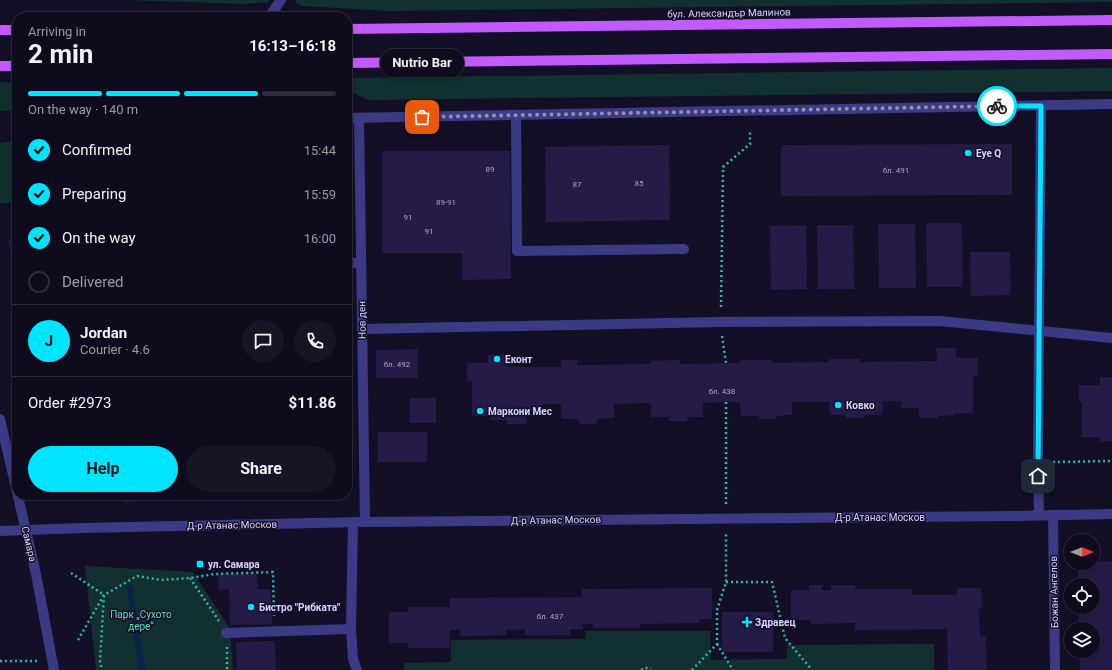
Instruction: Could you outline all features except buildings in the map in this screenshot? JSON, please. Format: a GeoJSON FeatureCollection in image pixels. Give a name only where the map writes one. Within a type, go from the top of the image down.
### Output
{"type":"FeatureCollection","features":[{"type":"Feature","properties":{"kind":"main road","name":"бул. Александър Малинов"},"geometry":{"type":"LineString","coordinates":[[352,30],[1112,20]]}},
{"type":"Feature","properties":{"kind":"main road"},"geometry":{"type":"LineString","coordinates":[[0,30],[12,30]]}},
{"type":"Feature","properties":{"kind":"main road"},"geometry":{"type":"LineString","coordinates":[[352,63],[1112,54]]}},
{"type":"Feature","properties":{"kind":"main road"},"geometry":{"type":"LineString","coordinates":[[0,66],[12,66]]}},
{"type":"Feature","properties":{"kind":"street"},"geometry":{"type":"LineString","coordinates":[[273,12],[281,0]]}},
{"type":"Feature","properties":{"kind":"street"},"geometry":{"type":"LineString","coordinates":[[352,117],[1112,104]]}},
{"type":"Feature","properties":{"kind":"street"},"geometry":{"type":"LineString","coordinates":[[1039,516],[1038,462],[1041,106]]}},
{"type":"Feature","properties":{"kind":"street"},"geometry":{"type":"LineString","coordinates":[[516,115],[517,251],[684,249]]}},
{"type":"Feature","properties":{"kind":"street","name":"Нов ден"},"geometry":{"type":"LineString","coordinates":[[352,132],[361,263],[365,522]]}},
{"type":"Feature","properties":{"kind":"street"},"geometry":{"type":"LineString","coordinates":[[352,263],[361,263]]}},
{"type":"Feature","properties":{"kind":"street"},"geometry":{"type":"LineString","coordinates":[[363,329],[720,322],[940,321],[1039,332],[1112,338]]}},
{"type":"Feature","properties":{"kind":"street","name":"Самара"},"geometry":{"type":"LineString","coordinates":[[0,419],[12,470]]}},
{"type":"Feature","properties":{"kind":"street","name":"Самара"},"geometry":{"type":"LineString","coordinates":[[19,500],[36,574],[53,665]]}},
{"type":"Feature","properties":{"kind":"street","name":"Д-р Атанас Москов"},"geometry":{"type":"LineString","coordinates":[[0,531],[353,522],[1039,516],[1112,514]]}},
{"type":"Feature","properties":{"kind":"street","name":"Божан Ангелов"},"geometry":{"type":"LineString","coordinates":[[1054,515],[1055,670]]}},
{"type":"Feature","properties":{"kind":"street"},"geometry":{"type":"LineString","coordinates":[[353,522],[351,629],[353,659],[357,670]]}},
{"type":"Feature","properties":{"kind":"street"},"geometry":{"type":"LineString","coordinates":[[226,633],[351,629]]}},
{"type":"Feature","properties":{"kind":"path"},"geometry":{"type":"LineString","coordinates":[[726,363],[720,322],[723,167],[750,144],[750,130]]}},
{"type":"Feature","properties":{"kind":"path"},"geometry":{"type":"LineString","coordinates":[[726,402],[726,582],[717,610],[717,644],[733,670]]}},
{"type":"Feature","properties":{"kind":"path"},"geometry":{"type":"LineString","coordinates":[[1038,462],[1112,461]]}},
{"type":"Feature","properties":{"kind":"path"},"geometry":{"type":"LineString","coordinates":[[78,640],[104,594],[136,576],[161,580],[190,578],[215,574],[273,572],[274,632]]}},
{"type":"Feature","properties":{"kind":"path"},"geometry":{"type":"LineString","coordinates":[[71,573],[104,594]]}},
{"type":"Feature","properties":{"kind":"path"},"geometry":{"type":"LineString","coordinates":[[726,582],[772,582],[785,638],[812,670]]}},
{"type":"Feature","properties":{"kind":"path"},"geometry":{"type":"LineString","coordinates":[[102,670],[100,661],[104,594]]}},
{"type":"Feature","properties":{"kind":"path"},"geometry":{"type":"LineString","coordinates":[[692,670],[717,644]]}},
{"type":"Feature","properties":{"kind":"path"},"geometry":{"type":"LineString","coordinates":[[0,661],[53,665]]}},
{"type":"Feature","properties":{"kind":"path"},"geometry":{"type":"LineString","coordinates":[[641,670],[646,668],[651,670]]}},
{"type":"Feature","properties":{"kind":"green space"},"geometry":{"type":"Polygon","coordinates":[[[125,0],[270,0],[268,2],[246,4],[125,0]]]}},
{"type":"Feature","properties":{"kind":"green space"},"geometry":{"type":"Polygon","coordinates":[[[296,0],[1112,0],[1112,2],[389,11],[303,6],[296,3],[296,0]]]}},
{"type":"Feature","properties":{"kind":"green space"},"geometry":{"type":"Polygon","coordinates":[[[1112,68],[1112,91],[368,100],[352,92],[352,78],[1112,68]]]}},
{"type":"Feature","properties":{"kind":"green space"},"geometry":{"type":"Polygon","coordinates":[[[0,82],[12,83],[12,110],[0,111],[0,82]]]}},
{"type":"Feature","properties":{"kind":"green space"},"geometry":{"type":"Polygon","coordinates":[[[12,142],[12,203],[0,203],[0,143],[12,142]]]}},
{"type":"Feature","properties":{"kind":"green space","name":"Парк „Сухото дере“"},"geometry":{"type":"Polygon","coordinates":[[[85,566],[193,572],[230,629],[233,670],[96,670],[85,566]]]}},
{"type":"Feature","properties":{"kind":"green space"},"geometry":{"type":"Polygon","coordinates":[[[586,631],[710,631],[711,660],[787,659],[787,645],[934,644],[934,670],[404,670],[404,663],[451,662],[451,640],[586,639],[586,631]]]}},
{"type":"Feature","properties":{"kind":"waterway"},"geometry":{"type":"LineString","coordinates":[[130,588],[142,670]]}},
{"type":"Feature","properties":{"kind":"way so far"},"geometry":{"type":"LineString","coordinates":[[422,117],[997,106]]}},
{"type":"Feature","properties":{"kind":"place","name":"Nutrio Bar"},"geometry":{"type":"Point","coordinates":[422,117]}},
{"type":"Feature","properties":{"kind":"place","name":"Eye Q"},"geometry":{"type":"Point","coordinates":[968,153]}},
{"type":"Feature","properties":{"kind":"place","name":"Еконт"},"geometry":{"type":"Point","coordinates":[497,359]}},
{"type":"Feature","properties":{"kind":"place","name":"Ковко"},"geometry":{"type":"Point","coordinates":[838,405]}},
{"type":"Feature","properties":{"kind":"place","name":"Маркони Мес"},"geometry":{"type":"Point","coordinates":[480,411]}},
{"type":"Feature","properties":{"kind":"place","name":"ул. Самара"},"geometry":{"type":"Point","coordinates":[200,564]}},
{"type":"Feature","properties":{"kind":"place","name":"Бистро \"Рибката\""},"geometry":{"type":"Point","coordinates":[251,607]}},
{"type":"Feature","properties":{"kind":"place","name":"Здравец"},"geometry":{"type":"Point","coordinates":[747,622]}},
{"type":"Feature","properties":{"kind":"route"},"geometry":{"type":"LineString","coordinates":[[997,106],[1041,106],[1038,476]]}}]}
